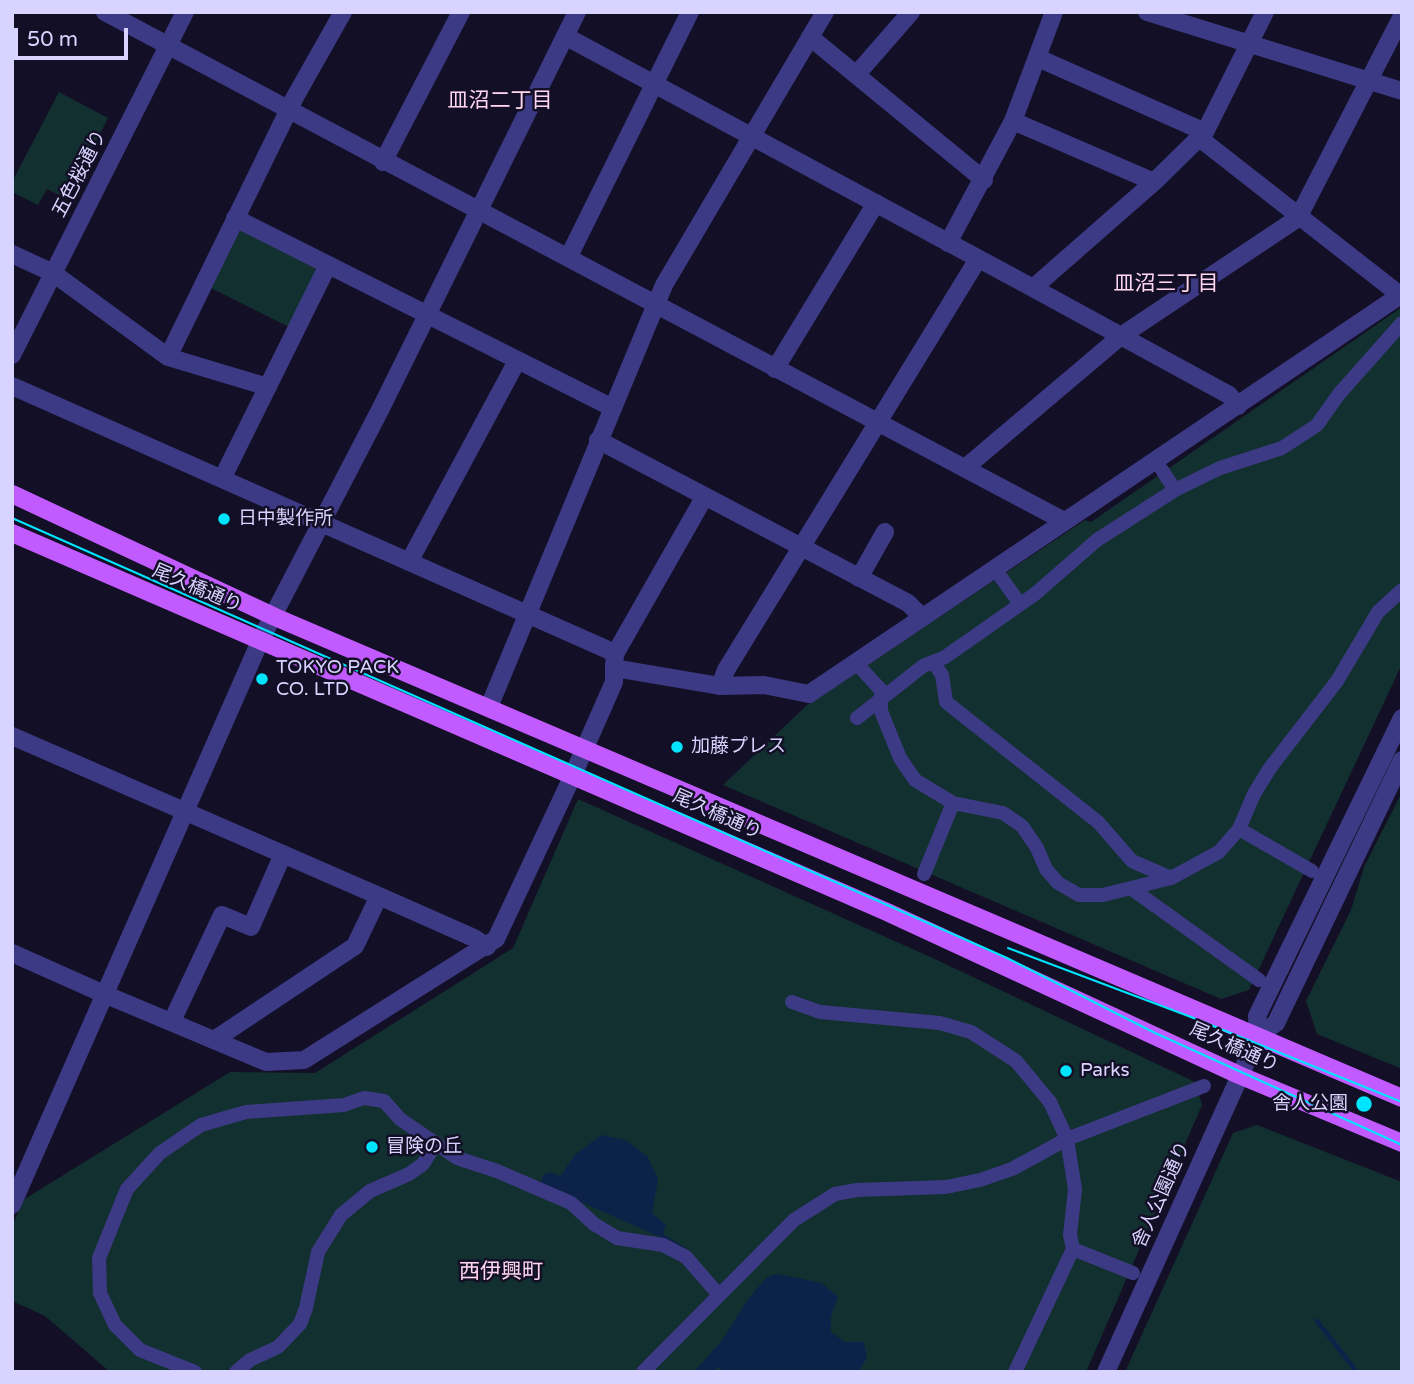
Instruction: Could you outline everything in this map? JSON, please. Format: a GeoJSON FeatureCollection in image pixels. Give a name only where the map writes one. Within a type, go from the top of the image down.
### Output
{"type":"FeatureCollection","features":[{"type":"Feature","properties":{"kind":"main road","name":"尾久橋通り"},"geometry":{"type":"LineString","coordinates":[[12,494],[275,617],[1402,1098]]}},
{"type":"Feature","properties":{"kind":"main road","name":"尾久橋通り"},"geometry":{"type":"LineString","coordinates":[[12,533],[887,912],[1239,1075],[1402,1143]]}},
{"type":"Feature","properties":{"kind":"street"},"geometry":{"type":"LineString","coordinates":[[105,12],[477,212],[569,257],[655,306],[1064,521]]}},
{"type":"Feature","properties":{"kind":"street","name":"五色桜通り"},"geometry":{"type":"LineString","coordinates":[[13,353],[185,12]]}},
{"type":"Feature","properties":{"kind":"street"},"geometry":{"type":"LineString","coordinates":[[168,357],[288,111],[342,12]]}},
{"type":"Feature","properties":{"kind":"street"},"geometry":{"type":"LineString","coordinates":[[383,162],[461,12]]}},
{"type":"Feature","properties":{"kind":"street"},"geometry":{"type":"LineString","coordinates":[[12,1205],[261,639],[275,617],[577,12]]}},
{"type":"Feature","properties":{"kind":"street"},"geometry":{"type":"LineString","coordinates":[[569,257],[690,12]]}},
{"type":"Feature","properties":{"kind":"street"},"geometry":{"type":"LineString","coordinates":[[489,707],[611,407],[664,285],[825,12]]}},
{"type":"Feature","properties":{"kind":"street"},"geometry":{"type":"LineString","coordinates":[[856,75],[911,12]]}},
{"type":"Feature","properties":{"kind":"street"},"geometry":{"type":"LineString","coordinates":[[948,243],[984,180],[1013,121],[1054,12]]}},
{"type":"Feature","properties":{"kind":"street"},"geometry":{"type":"LineString","coordinates":[[1147,12],[1402,91]]}},
{"type":"Feature","properties":{"kind":"street"},"geometry":{"type":"LineString","coordinates":[[1033,288],[1154,182],[1201,135],[1265,12]]}},
{"type":"Feature","properties":{"kind":"street"},"geometry":{"type":"LineString","coordinates":[[965,468],[1121,336],[1298,218],[1402,16]]}},
{"type":"Feature","properties":{"kind":"street"},"geometry":{"type":"LineString","coordinates":[[565,36],[1229,395],[1238,406]]}},
{"type":"Feature","properties":{"kind":"street"},"geometry":{"type":"LineString","coordinates":[[810,37],[984,180]]}},
{"type":"Feature","properties":{"kind":"street"},"geometry":{"type":"LineString","coordinates":[[12,386],[528,614],[615,661],[720,686],[764,685],[809,694],[1401,294],[1298,218],[1201,135],[1038,58]]}},
{"type":"Feature","properties":{"kind":"street"},"geometry":{"type":"LineString","coordinates":[[1013,121],[1154,182]]}},
{"type":"Feature","properties":{"kind":"street"},"geometry":{"type":"LineString","coordinates":[[775,369],[876,203]]}},
{"type":"Feature","properties":{"kind":"street"},"geometry":{"type":"LineString","coordinates":[[236,218],[611,407]]}},
{"type":"Feature","properties":{"kind":"street"},"geometry":{"type":"LineString","coordinates":[[12,254],[53,273],[168,357],[268,387]]}},
{"type":"Feature","properties":{"kind":"street"},"geometry":{"type":"LineString","coordinates":[[720,686],[726,670],[978,259]]}},
{"type":"Feature","properties":{"kind":"street"},"geometry":{"type":"LineString","coordinates":[[222,480],[328,265]]}},
{"type":"Feature","properties":{"kind":"street"},"geometry":{"type":"LineString","coordinates":[[857,719],[923,666],[1020,604],[1097,540],[1175,490],[1220,468],[1282,448],[1317,425],[1402,323]]}},
{"type":"Feature","properties":{"kind":"street"},"geometry":{"type":"LineString","coordinates":[[409,562],[517,361]]}},
{"type":"Feature","properties":{"kind":"street"},"geometry":{"type":"LineString","coordinates":[[598,440],[908,603],[922,617]]}},
{"type":"Feature","properties":{"kind":"street"},"geometry":{"type":"LineString","coordinates":[[1162,470],[1175,490]]}},
{"type":"Feature","properties":{"kind":"street"},"geometry":{"type":"LineString","coordinates":[[12,953],[104,995],[266,1062],[304,1060],[487,947],[496,939],[516,901],[573,775],[614,682],[615,661],[705,496]]}},
{"type":"Feature","properties":{"kind":"street"},"geometry":{"type":"LineString","coordinates":[[859,578],[885,531]]}},
{"type":"Feature","properties":{"kind":"street"},"geometry":{"type":"LineString","coordinates":[[995,569],[1020,604]]}},
{"type":"Feature","properties":{"kind":"street"},"geometry":{"type":"LineString","coordinates":[[855,662],[881,690],[881,711],[900,758],[915,780],[953,803],[1003,813],[1022,826],[1037,848],[1046,869],[1059,883],[1079,895],[1091,897],[1171,878],[1219,852],[1238,829],[1270,768],[1337,681],[1378,612],[1402,590]]}},
{"type":"Feature","properties":{"kind":"street"},"geometry":{"type":"LineString","coordinates":[[933,662],[942,675],[946,702],[1098,822],[1132,861],[1171,878]]}},
{"type":"Feature","properties":{"kind":"street","name":"舎人公園通り"},"geometry":{"type":"LineString","coordinates":[[1258,1036],[1256,1016],[1402,718]]}},
{"type":"Feature","properties":{"kind":"street"},"geometry":{"type":"LineString","coordinates":[[12,736],[474,938],[487,947]]}},
{"type":"Feature","properties":{"kind":"street","name":"舎人公園通り"},"geometry":{"type":"LineString","coordinates":[[1106,1372],[1239,1075],[1258,1036],[1276,1023],[1402,760]]}},
{"type":"Feature","properties":{"kind":"street"},"geometry":{"type":"LineString","coordinates":[[924,874],[953,803]]}},
{"type":"Feature","properties":{"kind":"street"},"geometry":{"type":"LineString","coordinates":[[1238,829],[1312,871]]}},
{"type":"Feature","properties":{"kind":"street"},"geometry":{"type":"LineString","coordinates":[[172,1021],[222,915],[251,927],[282,854]]}},
{"type":"Feature","properties":{"kind":"street"},"geometry":{"type":"LineString","coordinates":[[1132,889],[1259,980]]}},
{"type":"Feature","properties":{"kind":"street"},"geometry":{"type":"LineString","coordinates":[[214,1041],[355,946],[379,896]]}},
{"type":"Feature","properties":{"kind":"street"},"geometry":{"type":"LineString","coordinates":[[792,1002],[820,1012],[940,1023],[971,1032],[1016,1061],[1050,1102],[1067,1139],[1075,1189],[1070,1235],[1073,1249],[1015,1372]]}},
{"type":"Feature","properties":{"kind":"street"},"geometry":{"type":"LineString","coordinates":[[643,1372],[808,1209],[835,1194],[856,1190],[946,1187],[980,1180],[1012,1169],[1067,1139],[1204,1086]]}},
{"type":"Feature","properties":{"kind":"street"},"geometry":{"type":"LineString","coordinates":[[195,1372],[140,1350],[115,1325],[100,1293],[99,1258],[111,1222],[127,1189],[160,1153],[201,1125],[246,1112],[344,1105],[364,1098],[384,1101],[400,1119],[457,1158],[497,1171],[571,1203],[594,1224],[617,1238],[663,1245],[686,1257],[719,1295]]}},
{"type":"Feature","properties":{"kind":"street"},"geometry":{"type":"LineString","coordinates":[[236,1372],[250,1360],[278,1347],[299,1324],[306,1308],[318,1252],[341,1215],[370,1191],[416,1169],[436,1143]]}},
{"type":"Feature","properties":{"kind":"street"},"geometry":{"type":"LineString","coordinates":[[1073,1249],[1133,1273]]}},
{"type":"Feature","properties":{"kind":"green space"},"geometry":{"type":"Polygon","coordinates":[[[59,92],[108,118],[67,199],[47,189],[38,205],[12,192],[12,182],[59,92]]]}},
{"type":"Feature","properties":{"kind":"green space"},"geometry":{"type":"Polygon","coordinates":[[[244,229],[313,264],[316,270],[289,327],[209,287],[237,231],[244,229]]]}},
{"type":"Feature","properties":{"kind":"green space"},"geometry":{"type":"Polygon","coordinates":[[[1402,307],[1402,664],[1249,990],[1221,999],[723,785],[807,705],[1085,520],[1091,522],[1402,307]]]}},
{"type":"Feature","properties":{"kind":"green space"},"geometry":{"type":"Polygon","coordinates":[[[1402,792],[1402,1069],[1317,1034],[1306,1001],[1351,910],[1364,867],[1402,792]]]}},
{"type":"Feature","properties":{"kind":"green space"},"geometry":{"type":"Polygon","coordinates":[[[578,799],[937,960],[1195,1082],[1202,1105],[1086,1372],[110,1372],[45,1316],[12,1301],[12,1226],[23,1200],[230,1072],[315,1073],[513,948],[578,799]]]}},
{"type":"Feature","properties":{"kind":"green space"},"geometry":{"type":"Polygon","coordinates":[[[1257,1125],[1402,1182],[1402,1372],[1125,1372],[1233,1133],[1257,1125]]]}},
{"type":"Feature","properties":{"kind":"water"},"geometry":{"type":"Polygon","coordinates":[[[601,1135],[626,1140],[648,1157],[658,1179],[652,1213],[666,1225],[663,1234],[689,1250],[541,1184],[543,1175],[549,1172],[560,1176],[575,1155],[601,1135]]]}},
{"type":"Feature","properties":{"kind":"water"},"geometry":{"type":"Polygon","coordinates":[[[777,1274],[822,1283],[838,1297],[831,1316],[831,1332],[845,1342],[864,1342],[867,1358],[858,1372],[727,1372],[717,1367],[714,1372],[694,1372],[723,1339],[748,1299],[767,1277],[777,1274]]]}},
{"type":"Feature","properties":{"kind":"waterway"},"geometry":{"type":"LineString","coordinates":[[1317,1321],[1357,1372]]}},
{"type":"Feature","properties":{"kind":"tram line"},"geometry":{"type":"LineString","coordinates":[[12,518],[1007,958],[1153,1032],[1402,1145]]}},
{"type":"Feature","properties":{"kind":"tram line"},"geometry":{"type":"LineString","coordinates":[[1008,948],[1191,1017],[1402,1102]]}},
{"type":"Feature","properties":{"kind":"place","name":"日中製作所"},"geometry":{"type":"Point","coordinates":[224,519]}},
{"type":"Feature","properties":{"kind":"place","name":"TOKYO PACK CO. LTD"},"geometry":{"type":"Point","coordinates":[262,679]}},
{"type":"Feature","properties":{"kind":"place","name":"加藤プレス"},"geometry":{"type":"Point","coordinates":[677,747]}},
{"type":"Feature","properties":{"kind":"place","name":"Parks"},"geometry":{"type":"Point","coordinates":[1066,1071]}},
{"type":"Feature","properties":{"kind":"place","name":"舎人公園"},"geometry":{"type":"Point","coordinates":[1364,1104]}},
{"type":"Feature","properties":{"kind":"place","name":"冒険の丘"},"geometry":{"type":"Point","coordinates":[372,1147]}},
{"type":"Feature","properties":{"kind":"district","name":"皿沼二丁目"},"geometry":{"type":"Point","coordinates":[500,101]}},
{"type":"Feature","properties":{"kind":"district","name":"皿沼三丁目"},"geometry":{"type":"Point","coordinates":[1166,284]}},
{"type":"Feature","properties":{"kind":"district","name":"西伊興町"},"geometry":{"type":"Point","coordinates":[501,1272]}}]}
